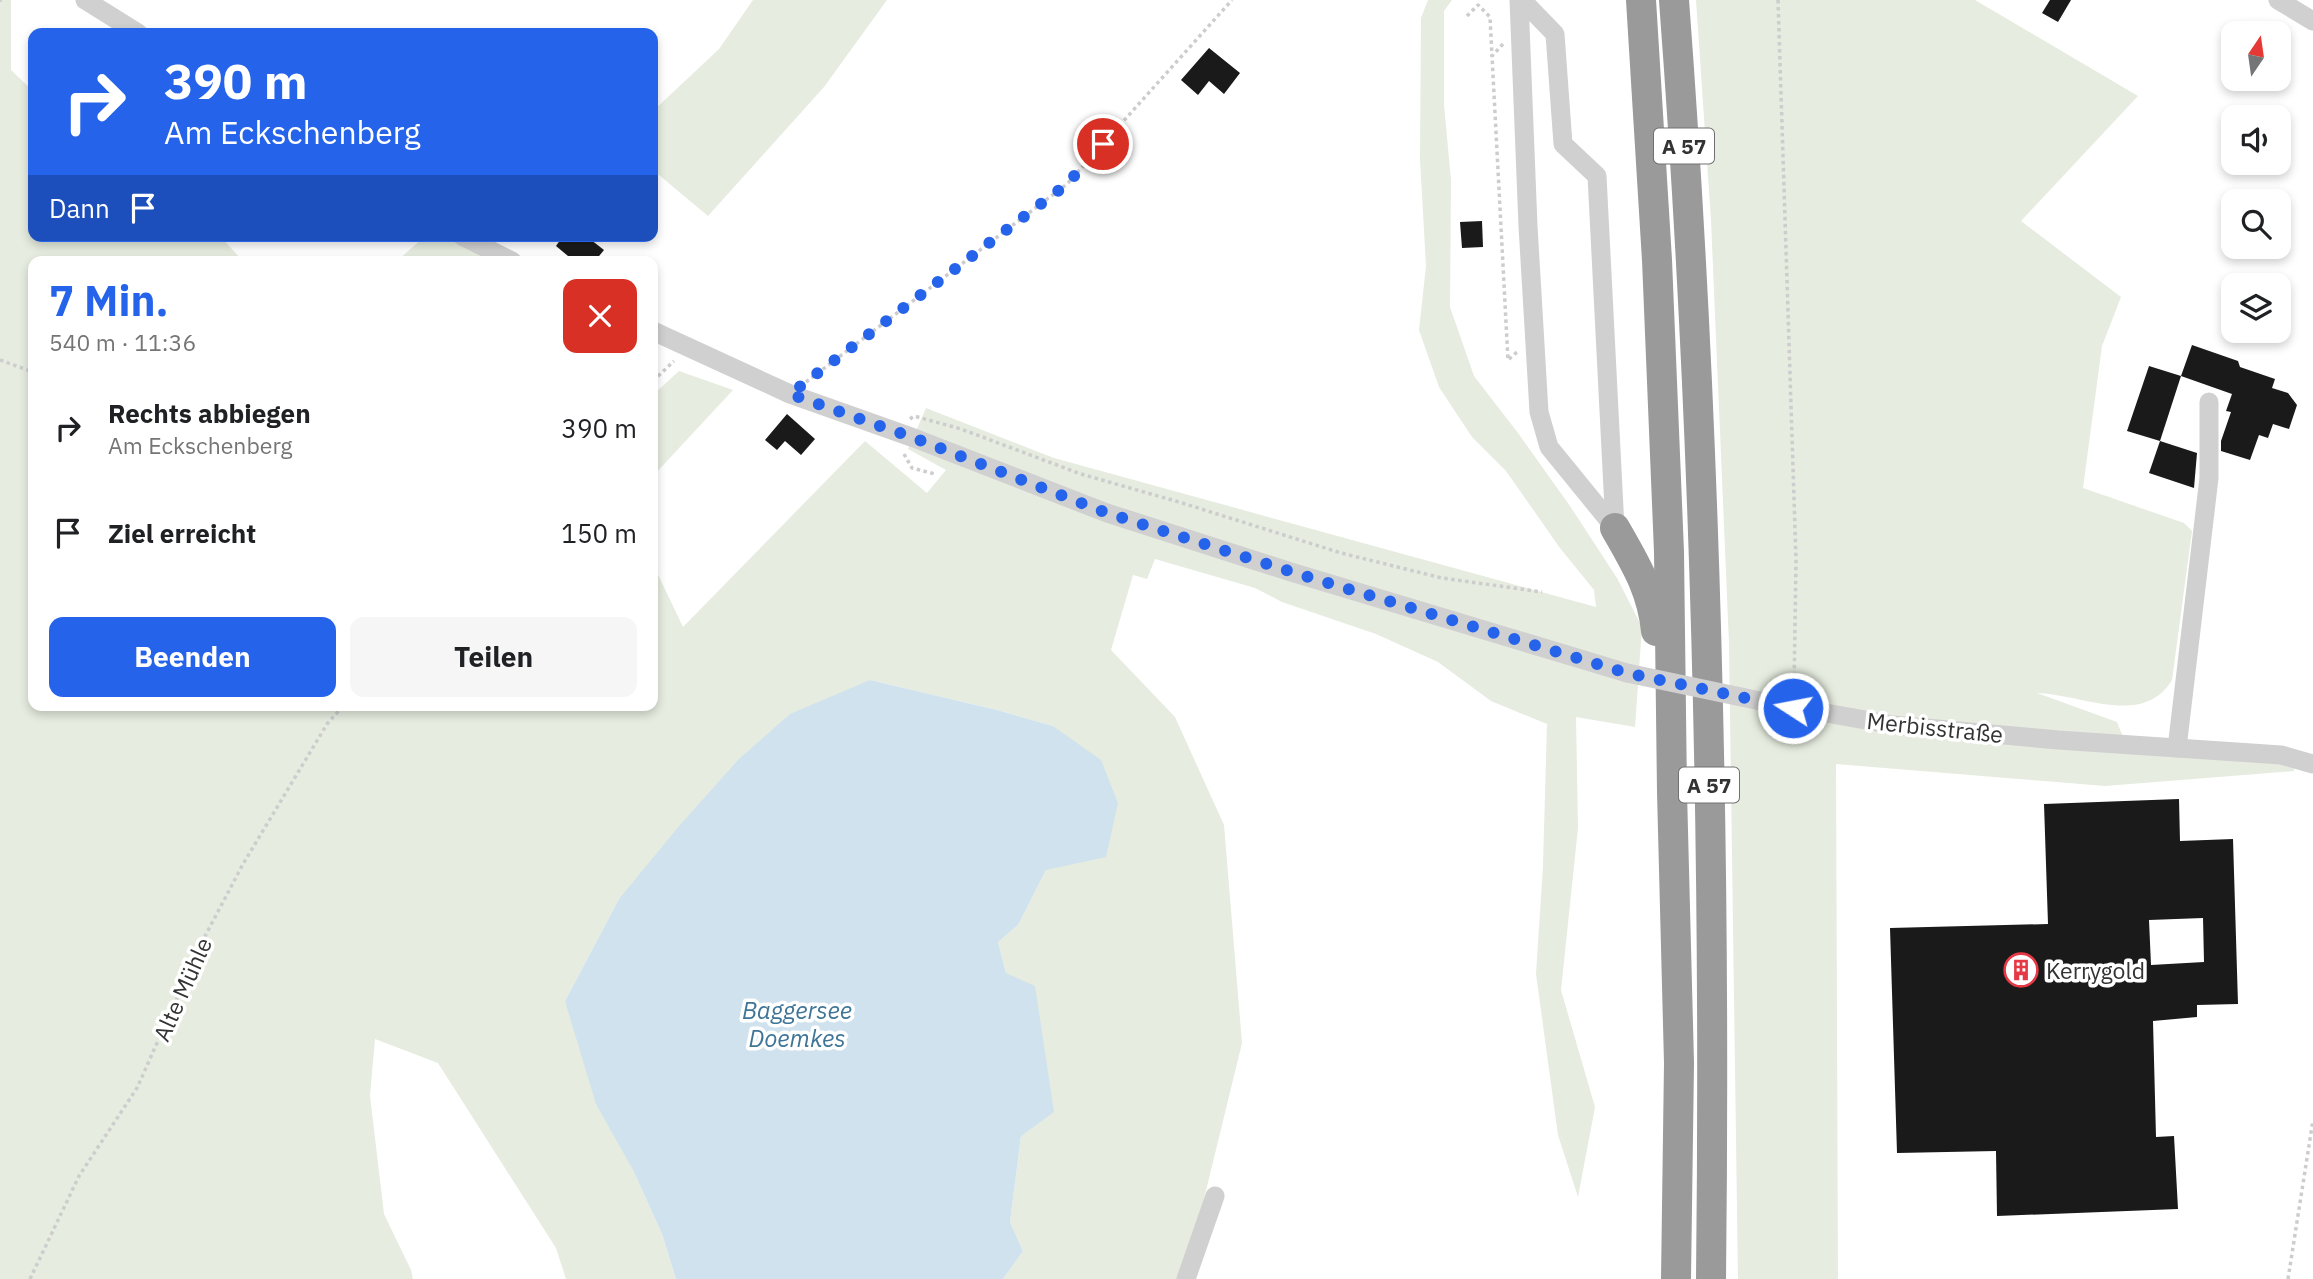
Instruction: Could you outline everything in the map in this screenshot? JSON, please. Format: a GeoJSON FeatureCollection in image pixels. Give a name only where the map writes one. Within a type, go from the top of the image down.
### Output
{"type":"FeatureCollection","features":[{"type":"Feature","properties":{"kind":"highway","name":"A 57"},"geometry":{"type":"LineString","coordinates":[[1641,0],[1657,260],[1669,552],[1679,1063],[1676,1279]]}},
{"type":"Feature","properties":{"kind":"highway","name":"A 57"},"geometry":{"type":"LineString","coordinates":[[1674,0],[1692,292],[1704,580],[1712,880],[1711,1279]]}},
{"type":"Feature","properties":{"kind":"highway"},"geometry":{"type":"LineString","coordinates":[[1615,528],[1643,577],[1654,609],[1672,792]]}},
{"type":"Feature","properties":{"kind":"street"},"geometry":{"type":"LineString","coordinates":[[85,0],[130,28]]}},
{"type":"Feature","properties":{"kind":"street"},"geometry":{"type":"LineString","coordinates":[[1521,0],[1528,226],[1539,412],[1549,447],[1615,528]]}},
{"type":"Feature","properties":{"kind":"street"},"geometry":{"type":"LineString","coordinates":[[1521,0],[1555,34],[1563,144],[1597,176],[1615,528]]}},
{"type":"Feature","properties":{"kind":"street"},"geometry":{"type":"LineString","coordinates":[[2278,0],[2313,21]]}},
{"type":"Feature","properties":{"kind":"street"},"geometry":{"type":"LineString","coordinates":[[474,242],[502,256]]}},
{"type":"Feature","properties":{"kind":"street","name":"Merbisstraße"},"geometry":{"type":"LineString","coordinates":[[658,334],[790,394],[1107,513],[1627,673],[1793,708],[1893,725],[2058,740],[2281,755],[2313,764]]}},
{"type":"Feature","properties":{"kind":"street"},"geometry":{"type":"LineString","coordinates":[[2177,748],[2209,478],[2209,402]]}},
{"type":"Feature","properties":{"kind":"street"},"geometry":{"type":"LineString","coordinates":[[1186,1279],[1215,1196]]}},
{"type":"Feature","properties":{"kind":"path"},"geometry":{"type":"LineString","coordinates":[[790,394],[1067,184],[1232,0]]}},
{"type":"Feature","properties":{"kind":"path"},"geometry":{"type":"LineString","coordinates":[[1778,0],[1796,561],[1793,708]]}},
{"type":"Feature","properties":{"kind":"path"},"geometry":{"type":"LineString","coordinates":[[1466,16],[1478,5],[1490,17],[1508,360],[1535,338]]}},
{"type":"Feature","properties":{"kind":"path"},"geometry":{"type":"LineString","coordinates":[[1492,56],[1520,27]]}},
{"type":"Feature","properties":{"kind":"path"},"geometry":{"type":"LineString","coordinates":[[658,376],[687,348]]}},
{"type":"Feature","properties":{"kind":"path"},"geometry":{"type":"LineString","coordinates":[[0,360],[28,370]]}},
{"type":"Feature","properties":{"kind":"path"},"geometry":{"type":"LineString","coordinates":[[935,474],[912,468],[894,431],[914,416],[961,429],[1081,474],[1341,553],[1442,578],[1542,592]]}},
{"type":"Feature","properties":{"kind":"path","name":"Alte Mühle"},"geometry":{"type":"LineString","coordinates":[[30,1279],[79,1176],[137,1088],[203,940],[243,864],[327,724],[339,711]]}},
{"type":"Feature","properties":{"kind":"path"},"geometry":{"type":"LineString","coordinates":[[2288,1279],[2313,1120]]}},
{"type":"Feature","properties":{"kind":"shaded area"},"geometry":{"type":"Polygon","coordinates":[[[0,0],[11,0],[11,70],[28,86],[28,242],[226,242],[238,256],[28,256],[28,711],[658,711],[658,574],[683,627],[865,441],[927,493],[946,470],[908,449],[926,408],[1054,458],[1596,607],[1594,590],[1560,548],[1506,471],[1472,437],[1439,387],[1419,330],[1426,266],[1420,159],[1421,18],[1428,0],[1452,0],[1444,11],[1444,105],[1451,180],[1450,307],[1474,376],[1570,506],[1617,578],[1642,627],[1635,727],[1576,717],[1578,828],[1561,990],[1595,1107],[1578,1197],[1558,1135],[1536,974],[1543,866],[1547,724],[1491,701],[1438,662],[1376,634],[1282,602],[1255,588],[1155,559],[1147,579],[1133,575],[1111,650],[1175,717],[1224,825],[1242,1043],[1193,1244],[1180,1279],[1003,1279],[1023,1251],[1010,1222],[1021,1136],[1006,973],[998,942],[1018,925],[1046,870],[1053,726],[870,680],[619,899],[565,1001],[633,1170],[662,1234],[676,1279],[566,1279],[556,1248],[438,1063],[375,1039],[370,1096],[384,1214],[413,1279],[0,1279],[0,0]]]}},
{"type":"Feature","properties":{"kind":"shaded area"},"geometry":{"type":"Polygon","coordinates":[[[753,0],[887,0],[824,87],[708,216],[658,174],[658,106],[719,49],[753,0]]]}},
{"type":"Feature","properties":{"kind":"shaded area"},"geometry":{"type":"Polygon","coordinates":[[[1696,0],[1975,0],[2138,96],[2021,221],[2121,297],[2102,346],[2083,488],[2184,523],[2192,531],[2172,680],[2160,694],[2145,702],[2128,705],[2110,705],[2037,693],[2117,722],[2123,737],[2293,762],[2294,771],[2105,786],[1836,764],[1838,1279],[1738,1279],[1729,643],[1711,220],[1696,0]]]}},
{"type":"Feature","properties":{"kind":"shaded area"},"geometry":{"type":"Polygon","coordinates":[[[418,242],[496,242],[511,256],[403,256],[418,242]]]}},
{"type":"Feature","properties":{"kind":"shaded area"},"geometry":{"type":"Polygon","coordinates":[[[679,371],[733,390],[658,471],[658,390],[679,371]]]}},
{"type":"Feature","properties":{"kind":"water","name":"Baggersee Doemkes"},"geometry":{"type":"Polygon","coordinates":[[[870,680],[1053,726],[1101,760],[1118,803],[1106,857],[1046,870],[1018,925],[998,942],[1006,973],[1035,986],[1054,1112],[1021,1136],[1010,1222],[1023,1251],[1003,1279],[676,1279],[662,1234],[633,1170],[596,1104],[565,1001],[619,899],[739,759],[790,714],[870,680]]]}},
{"type":"Feature","properties":{"kind":"building"},"geometry":{"type":"Polygon","coordinates":[[[2050,0],[2071,0],[2058,22],[2042,13],[2050,0]]]}},
{"type":"Feature","properties":{"kind":"building"},"geometry":{"type":"Polygon","coordinates":[[[1209,48],[1240,73],[1224,94],[1209,81],[1198,95],[1181,80],[1209,48]]]}},
{"type":"Feature","properties":{"kind":"building"},"geometry":{"type":"Polygon","coordinates":[[[1482,221],[1483,247],[1462,248],[1460,222],[1482,221]]]}},
{"type":"Feature","properties":{"kind":"building"},"geometry":{"type":"Polygon","coordinates":[[[559,242],[594,242],[604,250],[599,256],[568,256],[556,246],[559,242]]]}},
{"type":"Feature","properties":{"kind":"building"},"geometry":{"type":"Polygon","coordinates":[[[2192,345],[2238,361],[2240,367],[2275,379],[2272,388],[2288,393],[2297,405],[2289,429],[2273,424],[2268,438],[2259,435],[2250,460],[2221,451],[2221,441],[2231,412],[2226,411],[2232,394],[2181,376],[2192,345]]]}},
{"type":"Feature","properties":{"kind":"building"},"geometry":{"type":"Polygon","coordinates":[[[2149,366],[2181,376],[2160,441],[2127,431],[2149,366]]]}},
{"type":"Feature","properties":{"kind":"building"},"geometry":{"type":"Polygon","coordinates":[[[787,414],[815,439],[801,455],[785,441],[777,450],[765,440],[787,414]]]}},
{"type":"Feature","properties":{"kind":"building"},"geometry":{"type":"Polygon","coordinates":[[[2160,441],[2197,453],[2194,488],[2149,473],[2160,441]]]}},
{"type":"Feature","properties":{"kind":"building","name":"Kerrygold"},"geometry":{"type":"Polygon","coordinates":[[[2179,799],[2180,841],[2233,839],[2238,1004],[2197,1005],[2197,1017],[2153,1021],[2156,1137],[2174,1136],[2178,1209],[1997,1216],[1996,1151],[1897,1153],[1890,928],[2048,924],[2044,804],[2179,799]],[[2203,918],[2149,920],[2151,965],[2204,962],[2203,918]]]}},
{"type":"Feature","properties":{"kind":"place","name":"Kerrygold"},"geometry":{"type":"Point","coordinates":[2021,970]}},
{"type":"Feature","properties":{"kind":"route"},"geometry":{"type":"LineString","coordinates":[[1103,144],[1067,184],[790,394],[914,438],[1107,513],[1292,572],[1627,673],[1793,708]]}}]}
